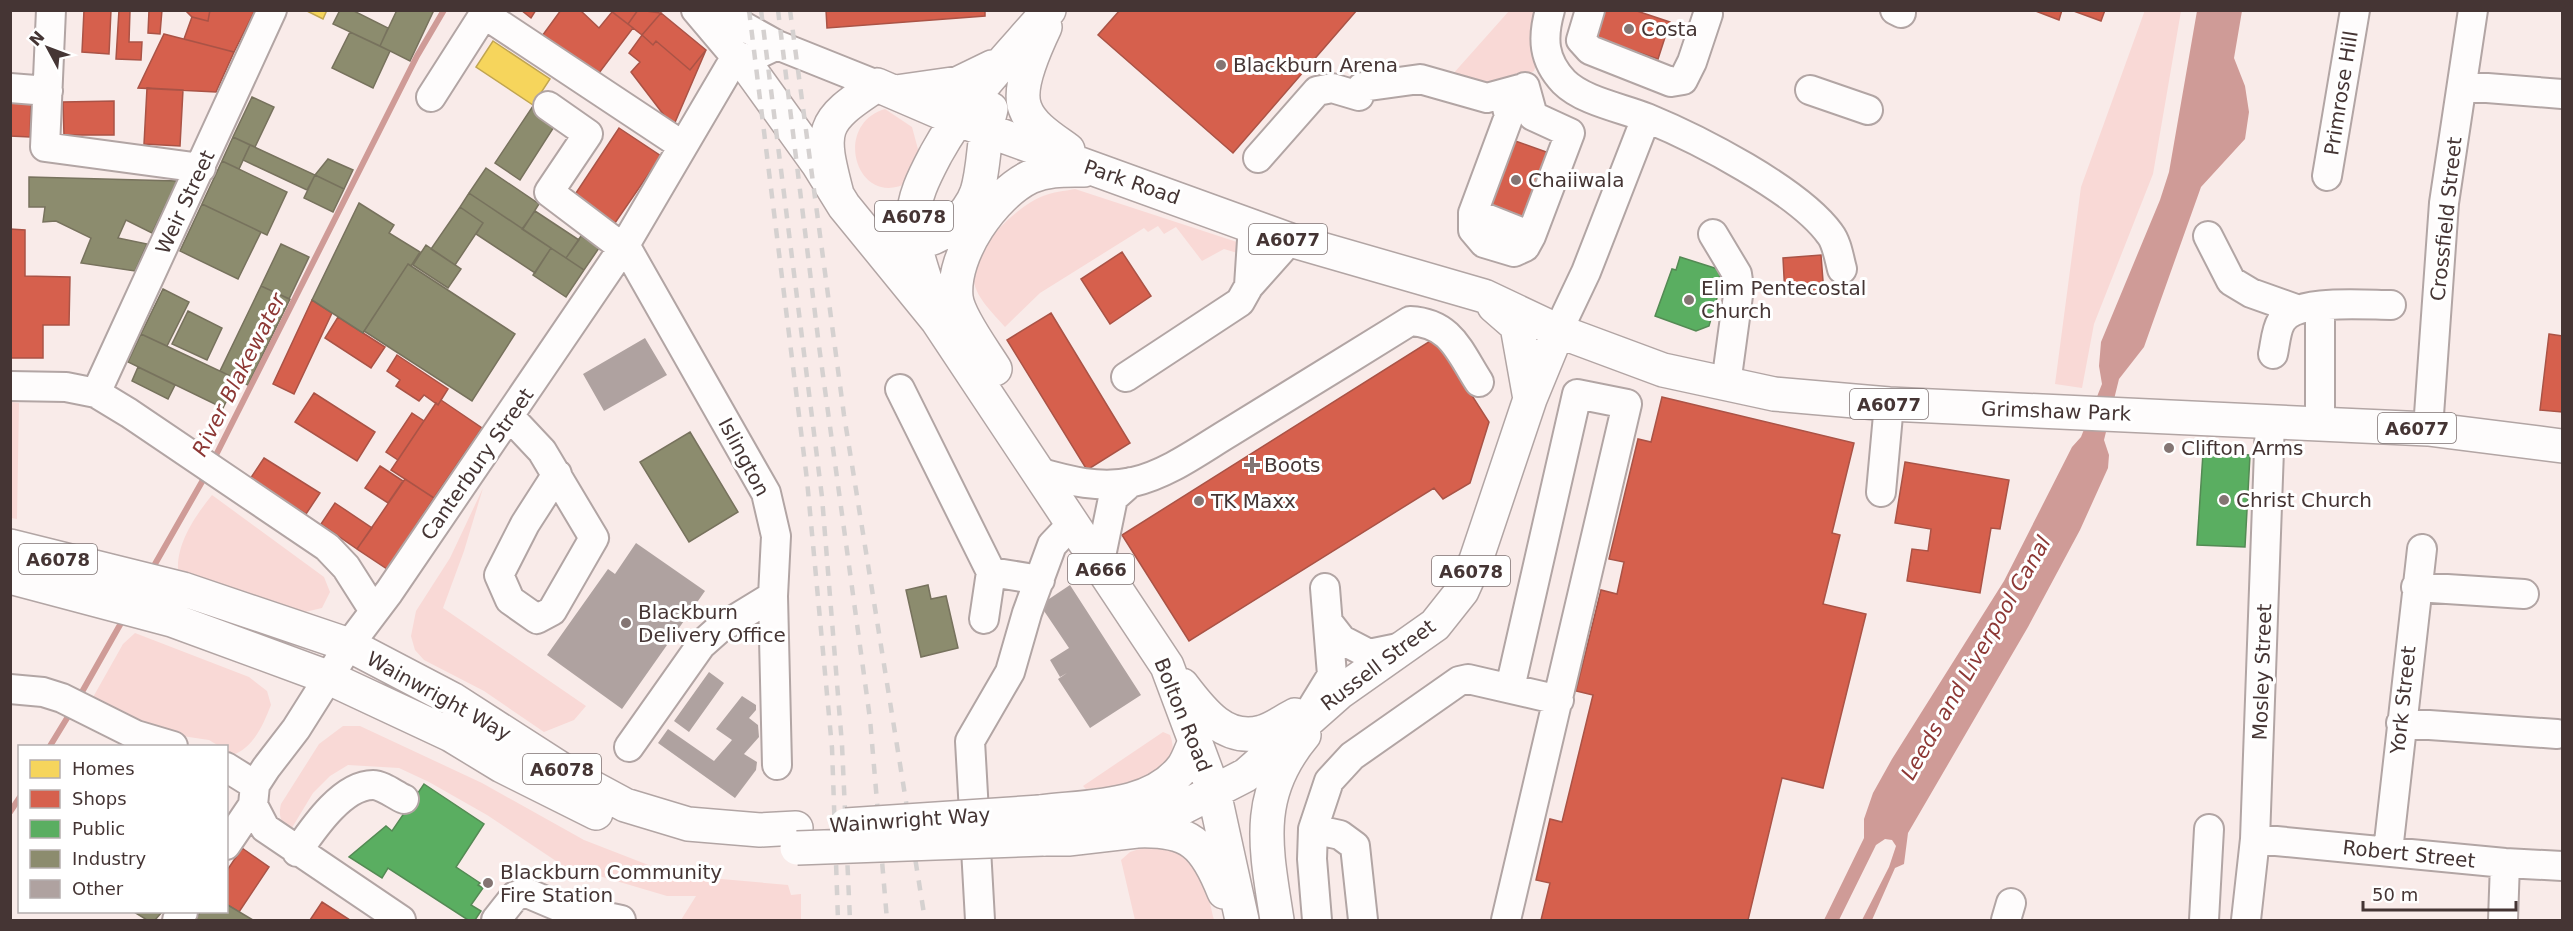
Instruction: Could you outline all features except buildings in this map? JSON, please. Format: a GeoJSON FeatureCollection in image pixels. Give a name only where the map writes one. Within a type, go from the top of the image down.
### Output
{"type":"FeatureCollection","features":[{"type":"Feature","properties":{"kind":"highway"},"geometry":{"type":"LineString","coordinates":[[1014,52],[991,106],[971,124],[978,189],[970,206],[942,233],[915,242],[874,229],[840,200],[828,159],[827,133],[836,115],[844,107],[887,89],[959,83],[1014,52],[1050,10]]}},
{"type":"Feature","properties":{"kind":"highway"},"geometry":{"type":"LineString","coordinates":[[1050,10],[1031,62],[1024,92],[1024,107],[1033,123],[1096,171]]}},
{"type":"Feature","properties":{"kind":"highway"},"geometry":{"type":"LineString","coordinates":[[740,71],[937,320]]}},
{"type":"Feature","properties":{"kind":"highway","name":"Park Road"},"geometry":{"type":"LineString","coordinates":[[887,89],[971,124],[1096,171],[1290,240],[1484,296],[1558,331]]}},
{"type":"Feature","properties":{"kind":"highway","name":"A6078"},"geometry":{"type":"LineString","coordinates":[[937,320],[915,242],[913,222],[919,190],[971,124]]}},
{"type":"Feature","properties":{"kind":"highway"},"geometry":{"type":"LineString","coordinates":[[1038,472],[1041,446],[963,316],[956,297],[962,256],[988,214],[1016,186],[1030,177],[1057,170],[1096,171]]}},
{"type":"Feature","properties":{"kind":"highway","name":"Russell Street"},"geometry":{"type":"LineString","coordinates":[[1484,296],[1517,326],[1530,399]]}},
{"type":"Feature","properties":{"kind":"highway","name":"Bolton Road"},"geometry":{"type":"LineString","coordinates":[[937,320],[1071,525],[1167,666],[1195,742],[1242,921]]}},
{"type":"Feature","properties":{"kind":"highway","name":"Grimshaw Park"},"geometry":{"type":"LineString","coordinates":[[1558,331],[1663,370],[1774,394],[1889,404],[2428,429],[2562,446]]}},
{"type":"Feature","properties":{"kind":"highway","name":"Russell Street"},"geometry":{"type":"LineString","coordinates":[[1211,802],[1246,775],[1326,699],[1435,625],[1462,591],[1476,560],[1530,399],[1558,331]]}},
{"type":"Feature","properties":{"kind":"highway","name":"Wainwright Way"},"geometry":{"type":"LineString","coordinates":[[10,546],[172,620],[327,677],[451,735],[502,766],[633,832],[685,845],[741,849],[797,838],[1042,826],[1137,831],[1211,802]]}},
{"type":"Feature","properties":{"kind":"highway","name":"Wainwright Way"},"geometry":{"type":"LineString","coordinates":[[10,577],[101,586],[183,589],[349,645],[452,699],[575,778],[626,805],[688,824],[760,830],[797,838]]}},
{"type":"Feature","properties":{"kind":"highway"},"geometry":{"type":"LineString","coordinates":[[1167,666],[1206,716],[1220,726],[1235,731],[1262,732],[1326,699]]}},
{"type":"Feature","properties":{"kind":"highway"},"geometry":{"type":"LineString","coordinates":[[1277,921],[1268,863],[1266,813],[1275,782],[1295,746],[1326,699]]}},
{"type":"Feature","properties":{"kind":"highway","name":"Wainwright Way"},"geometry":{"type":"LineString","coordinates":[[1042,826],[1122,802],[1168,782],[1183,766],[1195,742]]}},
{"type":"Feature","properties":{"kind":"highway"},"geometry":{"type":"LineString","coordinates":[[1122,802],[1189,795],[1211,802],[1247,836],[1268,863]]}},
{"type":"Feature","properties":{"kind":"highway","name":"A6078"},"geometry":{"type":"LineString","coordinates":[[1137,831],[1165,830],[1197,845],[1213,863],[1235,921]]}},
{"type":"Feature","properties":{"kind":"street"},"geometry":{"type":"LineString","coordinates":[[51,10],[45,147],[201,168]]}},
{"type":"Feature","properties":{"kind":"street","name":"Weir Street"},"geometry":{"type":"LineString","coordinates":[[96,393],[272,10]]}},
{"type":"Feature","properties":{"kind":"street"},"geometry":{"type":"LineString","coordinates":[[696,10],[729,49],[740,71],[777,45]]}},
{"type":"Feature","properties":{"kind":"street","name":"Park Road"},"geometry":{"type":"LineString","coordinates":[[714,10],[777,45],[887,89]]}},
{"type":"Feature","properties":{"kind":"street"},"geometry":{"type":"LineString","coordinates":[[1550,10],[1544,31],[1545,51],[1551,67],[1566,84],[1602,104],[1647,118],[1737,164],[1800,202],[1832,236],[1842,269]]}},
{"type":"Feature","properties":{"kind":"street"},"geometry":{"type":"LineString","coordinates":[[1590,10],[1581,40],[1590,50],[1671,82],[1683,80],[1692,62],[1708,14]]}},
{"type":"Feature","properties":{"kind":"street","name":"Primrose Hill"},"geometry":{"type":"LineString","coordinates":[[2327,176],[2355,10]]}},
{"type":"Feature","properties":{"kind":"street","name":"Crossfield Street"},"geometry":{"type":"LineString","coordinates":[[2428,429],[2444,204],[2473,10]]}},
{"type":"Feature","properties":{"kind":"street"},"geometry":{"type":"LineString","coordinates":[[431,97],[484,14],[503,17],[683,146]]}},
{"type":"Feature","properties":{"kind":"street"},"geometry":{"type":"LineString","coordinates":[[1258,158],[1317,91],[1332,88],[1360,91],[1420,79],[1487,98],[1515,91],[1551,67]]}},
{"type":"Feature","properties":{"kind":"street","name":"Canterbury Street"},"geometry":{"type":"LineString","coordinates":[[228,841],[327,677],[510,417],[624,246],[683,146],[740,71]]}},
{"type":"Feature","properties":{"kind":"street"},"geometry":{"type":"LineString","coordinates":[[2462,86],[2562,94]]}},
{"type":"Feature","properties":{"kind":"street"},"geometry":{"type":"LineString","coordinates":[[10,88],[48,91]]}},
{"type":"Feature","properties":{"kind":"street"},"geometry":{"type":"LineString","coordinates":[[1810,90],[1868,110]]}},
{"type":"Feature","properties":{"kind":"street"},"geometry":{"type":"LineString","coordinates":[[1515,91],[1533,116],[1570,133],[1531,236],[1525,247],[1514,252],[1484,243],[1473,230],[1473,213],[1509,116],[1515,91]]}},
{"type":"Feature","properties":{"kind":"street"},"geometry":{"type":"LineString","coordinates":[[548,106],[588,134],[549,192],[624,246]]}},
{"type":"Feature","properties":{"kind":"street"},"geometry":{"type":"LineString","coordinates":[[1558,331],[1586,272],[1647,118]]}},
{"type":"Feature","properties":{"kind":"street"},"geometry":{"type":"LineString","coordinates":[[1249,286],[1253,225]]}},
{"type":"Feature","properties":{"kind":"street"},"geometry":{"type":"LineString","coordinates":[[1713,234],[1737,274],[1739,288],[1726,384]]}},
{"type":"Feature","properties":{"kind":"street"},"geometry":{"type":"LineString","coordinates":[[2208,236],[2231,281],[2252,293],[2308,308],[2391,305]]}},
{"type":"Feature","properties":{"kind":"street"},"geometry":{"type":"LineString","coordinates":[[1126,377],[1240,302],[1249,286],[1290,240]]}},
{"type":"Feature","properties":{"kind":"street","name":"Islington"},"geometry":{"type":"LineString","coordinates":[[624,246],[766,493],[776,536],[773,596],[777,765]]}},
{"type":"Feature","properties":{"kind":"street"},"geometry":{"type":"LineString","coordinates":[[2273,354],[2281,321],[2308,308]]}},
{"type":"Feature","properties":{"kind":"street"},"geometry":{"type":"LineString","coordinates":[[2308,308],[2320,424]]}},
{"type":"Feature","properties":{"kind":"street"},"geometry":{"type":"LineString","coordinates":[[1038,472],[1068,481],[1098,485],[1131,482],[1178,463],[1410,321],[1428,322],[1446,331],[1479,382]]}},
{"type":"Feature","properties":{"kind":"street"},"geometry":{"type":"LineString","coordinates":[[10,386],[66,387],[96,393],[201,459],[327,547],[346,567],[374,611]]}},
{"type":"Feature","properties":{"kind":"street"},"geometry":{"type":"LineString","coordinates":[[900,389],[991,572],[984,619]]}},
{"type":"Feature","properties":{"kind":"street"},"geometry":{"type":"LineString","coordinates":[[1506,921],[1627,404],[1577,394],[1510,688]]}},
{"type":"Feature","properties":{"kind":"street"},"geometry":{"type":"LineString","coordinates":[[1881,492],[1889,404]]}},
{"type":"Feature","properties":{"kind":"street"},"geometry":{"type":"LineString","coordinates":[[510,417],[542,450],[557,474],[576,506],[594,538],[552,611],[537,618],[510,600],[499,575],[525,524],[557,474]]}},
{"type":"Feature","properties":{"kind":"street","name":"Mosley Street"},"geometry":{"type":"LineString","coordinates":[[2246,921],[2255,839],[2270,422]]}},
{"type":"Feature","properties":{"kind":"street"},"geometry":{"type":"LineString","coordinates":[[1099,566],[1113,498],[1131,482]]}},
{"type":"Feature","properties":{"kind":"street"},"geometry":{"type":"LineString","coordinates":[[980,921],[970,741],[1010,672],[1052,544],[1071,525]]}},
{"type":"Feature","properties":{"kind":"street","name":"York Street"},"geometry":{"type":"LineString","coordinates":[[2388,851],[2422,549]]}},
{"type":"Feature","properties":{"kind":"street"},"geometry":{"type":"LineString","coordinates":[[991,572],[1040,580]]}},
{"type":"Feature","properties":{"kind":"street"},"geometry":{"type":"LineString","coordinates":[[2416,587],[2524,594]]}},
{"type":"Feature","properties":{"kind":"street"},"geometry":{"type":"LineString","coordinates":[[1325,588],[1332,675],[1326,699]]}},
{"type":"Feature","properties":{"kind":"street"},"geometry":{"type":"LineString","coordinates":[[629,747],[701,645],[719,629],[773,596]]}},
{"type":"Feature","properties":{"kind":"street"},"geometry":{"type":"LineString","coordinates":[[1328,622],[1342,640],[1370,654],[1404,647]]}},
{"type":"Feature","properties":{"kind":"street"},"geometry":{"type":"LineString","coordinates":[[1317,921],[1312,829],[1329,781],[1352,756],[1459,681],[1468,678],[1559,700]]}},
{"type":"Feature","properties":{"kind":"street"},"geometry":{"type":"LineString","coordinates":[[10,689],[43,692],[62,698],[136,735],[167,745]]}},
{"type":"Feature","properties":{"kind":"street"},"geometry":{"type":"LineString","coordinates":[[2401,723],[2557,734]]}},
{"type":"Feature","properties":{"kind":"street"},"geometry":{"type":"LineString","coordinates":[[228,769],[254,795],[265,828],[401,921]]}},
{"type":"Feature","properties":{"kind":"street"},"geometry":{"type":"LineString","coordinates":[[297,852],[317,823],[350,791],[374,785],[404,799]]}},
{"type":"Feature","properties":{"kind":"street"},"geometry":{"type":"LineString","coordinates":[[1312,829],[1340,835],[1355,846],[1363,921]]}},
{"type":"Feature","properties":{"kind":"street"},"geometry":{"type":"LineString","coordinates":[[2204,921],[2210,829]]}},
{"type":"Feature","properties":{"kind":"street","name":"Robert Street"},"geometry":{"type":"LineString","coordinates":[[2255,839],[2505,863],[2562,866]]}},
{"type":"Feature","properties":{"kind":"street"},"geometry":{"type":"LineString","coordinates":[[2503,921],[2505,863]]}},
{"type":"Feature","properties":{"kind":"street"},"geometry":{"type":"LineString","coordinates":[[496,921],[515,896],[527,893],[560,907],[621,921]]}},
{"type":"Feature","properties":{"kind":"shaded area"},"geometry":{"type":"Polygon","coordinates":[[[2145,10],[2181,11],[2153,174],[2094,324],[2082,388],[2055,384],[2081,187],[2145,10]]]}},
{"type":"Feature","properties":{"kind":"shaded area"},"geometry":{"type":"Polygon","coordinates":[[[1509,11],[1536,11],[1534,71],[1488,94],[1444,84],[1509,11]]]}},
{"type":"Feature","properties":{"kind":"shaded area"},"geometry":{"type":"Polygon","coordinates":[[[885,109],[912,127],[919,153],[909,182],[891,188],[876,185],[864,176],[857,162],[855,147],[859,131],[868,118],[885,109]]]}},
{"type":"Feature","properties":{"kind":"shaded area"},"geometry":{"type":"Polygon","coordinates":[[[1075,189],[1243,244],[1244,255],[1224,249],[1202,261],[1176,227],[1164,234],[1158,226],[1148,232],[1144,228],[1040,293],[1005,327],[986,306],[976,288],[974,270],[979,257],[996,231],[1020,209],[1043,196],[1075,189]]]}},
{"type":"Feature","properties":{"kind":"shaded area"},"geometry":{"type":"Polygon","coordinates":[[[11,402],[19,403],[17,519],[11,518],[11,402]]]}},
{"type":"Feature","properties":{"kind":"shaded area"},"geometry":{"type":"Polygon","coordinates":[[[483,488],[464,551],[443,608],[586,706],[574,720],[544,732],[484,691],[424,660],[415,650],[411,636],[416,611],[450,558],[483,488]]]}},
{"type":"Feature","properties":{"kind":"shaded area"},"geometry":{"type":"Polygon","coordinates":[[[212,495],[324,577],[330,592],[322,608],[305,612],[178,569],[184,539],[212,495]]]}},
{"type":"Feature","properties":{"kind":"shaded area"},"geometry":{"type":"Polygon","coordinates":[[[135,633],[249,677],[267,691],[271,705],[261,728],[247,747],[233,755],[228,752],[228,745],[217,745],[209,740],[155,732],[92,699],[123,644],[135,633]]]}},
{"type":"Feature","properties":{"kind":"shaded area"},"geometry":{"type":"Polygon","coordinates":[[[343,726],[360,726],[482,783],[584,840],[651,866],[710,878],[788,885],[791,895],[801,894],[801,920],[681,920],[696,896],[667,896],[562,865],[487,815],[399,768],[348,765],[330,776],[313,793],[290,831],[281,819],[281,804],[319,744],[343,726]]]}},
{"type":"Feature","properties":{"kind":"shaded area"},"geometry":{"type":"Polygon","coordinates":[[[1163,732],[1170,735],[1173,748],[1168,766],[1159,775],[1147,781],[1130,784],[1086,789],[1083,786],[1163,732]]]}},
{"type":"Feature","properties":{"kind":"shaded area"},"geometry":{"type":"Polygon","coordinates":[[[1146,847],[1178,853],[1196,868],[1207,890],[1214,920],[1135,920],[1121,860],[1130,852],[1146,847]]]}},
{"type":"Feature","properties":{"kind":"water","name":"Leeds and Liverpool Canal"},"geometry":{"type":"Polygon","coordinates":[[[2197,11],[2242,11],[2234,58],[2245,86],[2249,112],[2245,139],[2201,187],[2144,347],[2119,379],[2104,440],[2109,455],[2108,468],[2080,530],[2028,627],[1908,833],[1904,864],[1895,868],[1872,920],[1862,920],[1889,867],[1896,846],[1892,840],[1885,839],[1876,845],[1839,920],[1824,920],[1864,838],[1864,819],[1873,793],[2004,581],[2072,447],[2081,437],[2102,384],[2099,366],[2101,342],[2160,200],[2169,172],[2197,11]]]}},
{"type":"Feature","properties":{"kind":"waterway","name":"River Blakewater"},"geometry":{"type":"LineString","coordinates":[[213,461],[417,56],[444,10]]}},
{"type":"Feature","properties":{"kind":"waterway","name":"River Blakewater"},"geometry":{"type":"LineString","coordinates":[[151,571],[207,473]]}},
{"type":"Feature","properties":{"kind":"waterway","name":"River Blakewater"},"geometry":{"type":"LineString","coordinates":[[78,699],[125,616]]}},
{"type":"Feature","properties":{"kind":"waterway","name":"River Blakewater"},"geometry":{"type":"LineString","coordinates":[[51,745],[72,710]]}},
{"type":"Feature","properties":{"kind":"waterway","name":"River Blakewater"},"geometry":{"type":"LineString","coordinates":[[10,812],[18,800]]}},
{"type":"Feature","properties":{"kind":"railway"},"geometry":{"type":"LineString","coordinates":[[749,10],[807,480],[832,748],[838,920]]}},
{"type":"Feature","properties":{"kind":"railway"},"geometry":{"type":"LineString","coordinates":[[761,10],[822,497],[842,745],[850,920]]}},
{"type":"Feature","properties":{"kind":"railway"},"geometry":{"type":"LineString","coordinates":[[778,10],[819,346],[870,719],[887,920]]}},
{"type":"Feature","properties":{"kind":"railway"},"geometry":{"type":"LineString","coordinates":[[790,10],[844,415],[925,920]]}},
{"type":"Feature","properties":{"kind":"place","name":"Costa"},"geometry":{"type":"Point","coordinates":[1629,29]}},
{"type":"Feature","properties":{"kind":"place","name":"Blackburn Arena"},"geometry":{"type":"Point","coordinates":[1221,65]}},
{"type":"Feature","properties":{"kind":"place","name":"Chaiiwala"},"geometry":{"type":"Point","coordinates":[1516,180]}},
{"type":"Feature","properties":{"kind":"place","name":"Elim Pentecostal Church"},"geometry":{"type":"Point","coordinates":[1689,300]}},
{"type":"Feature","properties":{"kind":"place","name":"Clifton Arms"},"geometry":{"type":"Point","coordinates":[2169,448]}},
{"type":"Feature","properties":{"kind":"place","name":"Boots"},"geometry":{"type":"Point","coordinates":[1252,465]}},
{"type":"Feature","properties":{"kind":"place","name":"Christ Church"},"geometry":{"type":"Point","coordinates":[2224,500]}},
{"type":"Feature","properties":{"kind":"place","name":"TK Maxx"},"geometry":{"type":"Point","coordinates":[1199,501]}},
{"type":"Feature","properties":{"kind":"place","name":"Blackburn Delivery Office"},"geometry":{"type":"Point","coordinates":[626,623]}},
{"type":"Feature","properties":{"kind":"place","name":"Blackburn Community Fire Station"},"geometry":{"type":"Point","coordinates":[488,883]}}]}
